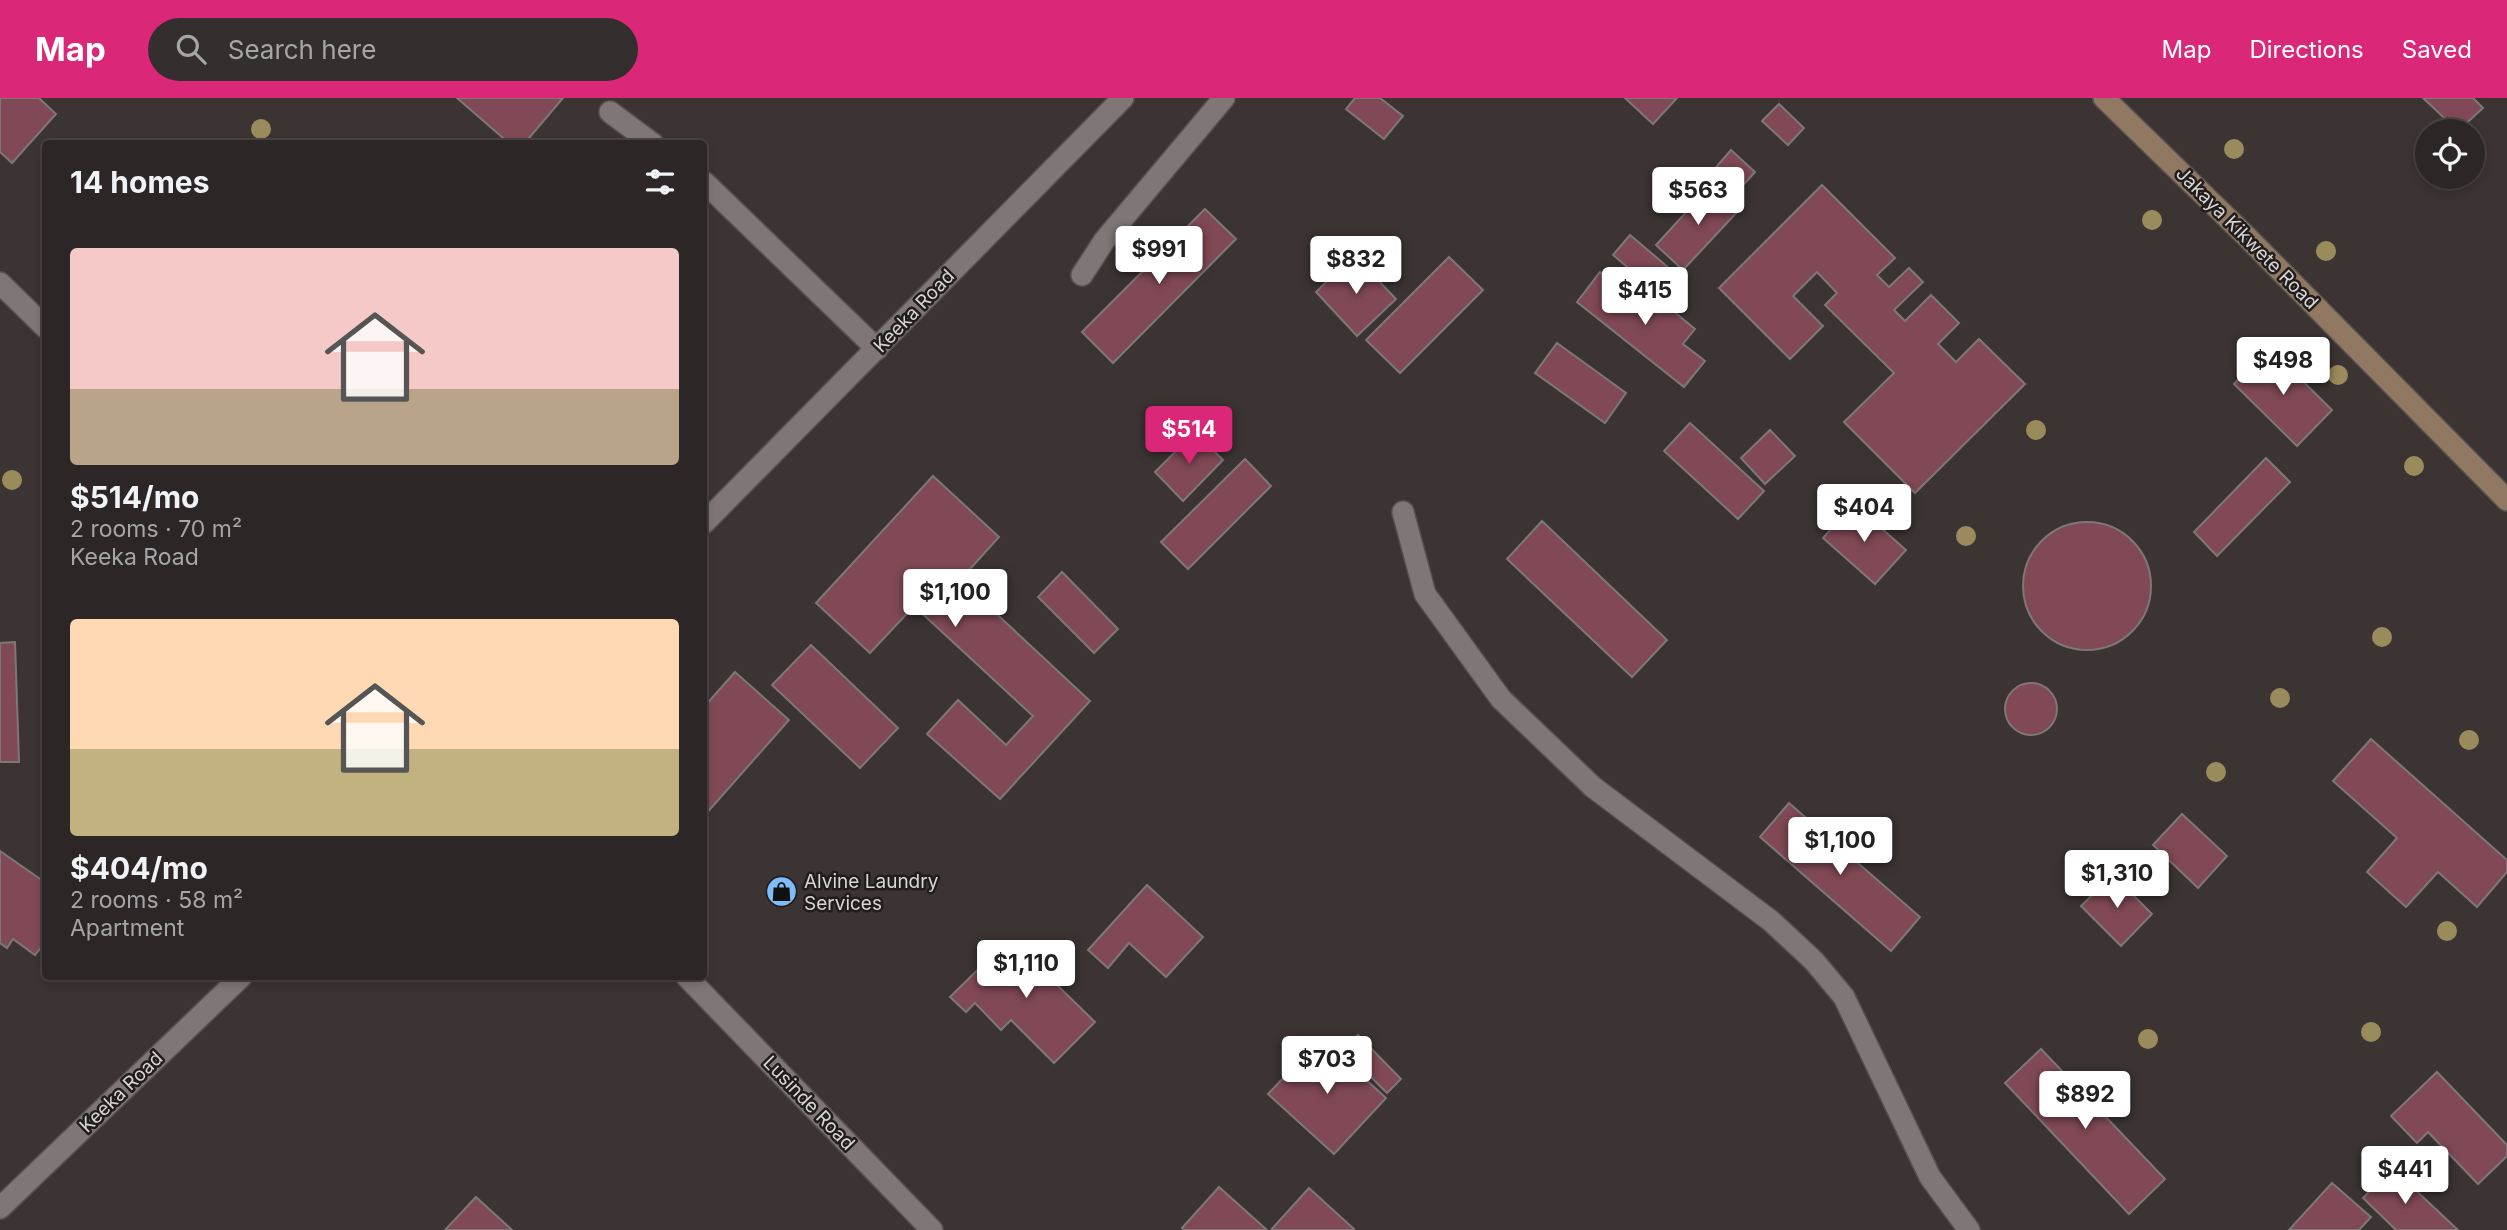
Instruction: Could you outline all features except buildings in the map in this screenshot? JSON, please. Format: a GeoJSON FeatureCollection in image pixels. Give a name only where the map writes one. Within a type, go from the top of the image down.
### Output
{"type":"FeatureCollection","features":[{"type":"Feature","properties":{"kind":"main road","name":"Jakaya Kikwete Road"},"geometry":{"type":"LineString","coordinates":[[2104,98],[2247,237],[2507,500]]}},
{"type":"Feature","properties":{"kind":"street","name":"Keeka Road"},"geometry":{"type":"LineString","coordinates":[[707,520],[1123,98]]}},
{"type":"Feature","properties":{"kind":"street"},"geometry":{"type":"LineString","coordinates":[[1082,275],[1104,241],[1224,98]]}},
{"type":"Feature","properties":{"kind":"street"},"geometry":{"type":"LineString","coordinates":[[610,112],[648,140]]}},
{"type":"Feature","properties":{"kind":"street"},"geometry":{"type":"LineString","coordinates":[[707,185],[877,349]]}},
{"type":"Feature","properties":{"kind":"street"},"geometry":{"type":"LineString","coordinates":[[0,283],[42,324]]}},
{"type":"Feature","properties":{"kind":"street"},"geometry":{"type":"LineString","coordinates":[[1403,512],[1425,593],[1501,699],[1593,787],[1771,921],[1814,961],[1844,996],[1930,1177],[1969,1230]]}},
{"type":"Feature","properties":{"kind":"street","name":"Keeka Road"},"geometry":{"type":"LineString","coordinates":[[0,1208],[238,980]]}},
{"type":"Feature","properties":{"kind":"street","name":"Lusinde Road"},"geometry":{"type":"LineString","coordinates":[[690,980],[932,1230]]}},
{"type":"Feature","properties":{"kind":"place","name":"Alvine Laundry Services"},"geometry":{"type":"Point","coordinates":[781,892]}}]}
